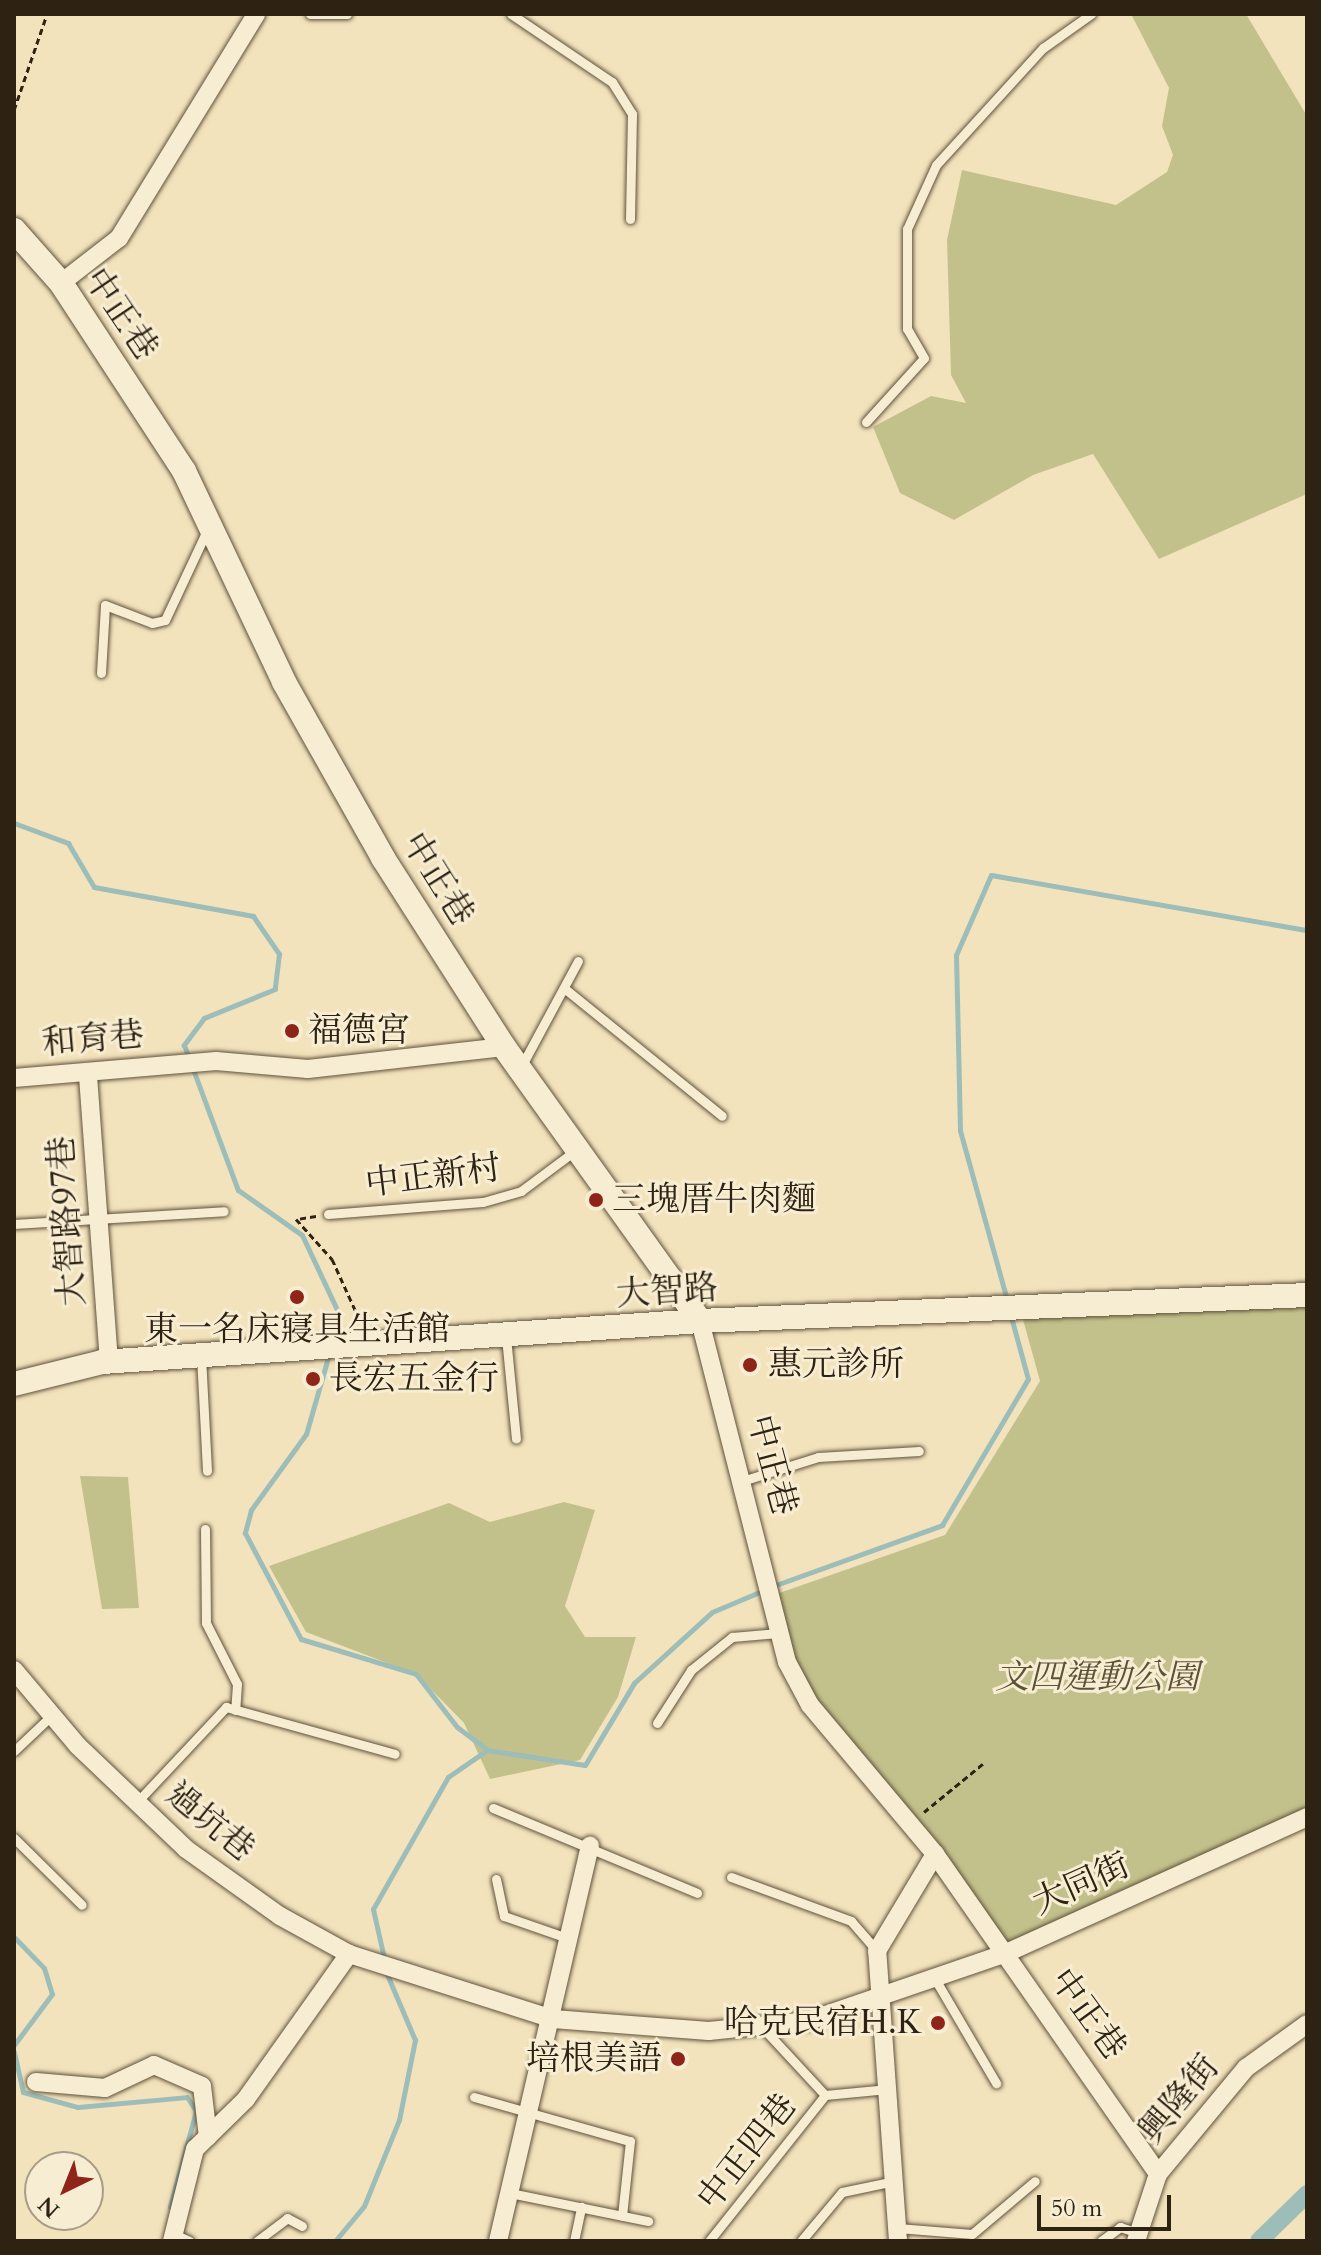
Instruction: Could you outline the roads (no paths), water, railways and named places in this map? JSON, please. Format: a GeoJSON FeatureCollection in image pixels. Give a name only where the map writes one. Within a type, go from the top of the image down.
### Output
{"type":"FeatureCollection","features":[{"type":"Feature","properties":{"kind":"street"},"geometry":{"type":"LineString","coordinates":[[61,283],[119,238],[256,14]]}},
{"type":"Feature","properties":{"kind":"street","name":"中正巷"},"geometry":{"type":"LineString","coordinates":[[14,230],[61,283],[184,471],[284,682],[383,858],[504,1047],[579,1147],[700,1321],[778,1633],[810,1705],[935,1854],[1158,2174]]}},
{"type":"Feature","properties":{"kind":"street","name":"和育巷"},"geometry":{"type":"LineString","coordinates":[[14,1078],[88,1076],[178,1062],[216,1061],[308,1069],[504,1047]]}},
{"type":"Feature","properties":{"kind":"street","name":"大智路97巷"},"geometry":{"type":"LineString","coordinates":[[88,1076],[109,1362]]}},
{"type":"Feature","properties":{"kind":"street","name":"大智路"},"geometry":{"type":"LineString","coordinates":[[201,1356],[356,1349],[700,1321],[1007,1305],[1307,1295]]}},
{"type":"Feature","properties":{"kind":"street"},"geometry":{"type":"LineString","coordinates":[[14,1384],[109,1362],[201,1356]]}},
{"type":"Feature","properties":{"kind":"street","name":"過坑巷"},"geometry":{"type":"LineString","coordinates":[[14,1670],[52,1715],[136,1803],[233,1883],[349,1954],[553,2019]]}},
{"type":"Feature","properties":{"kind":"street","name":"大同街"},"geometry":{"type":"LineString","coordinates":[[877,1999],[1004,1954],[1307,1817]]}},
{"type":"Feature","properties":{"kind":"street"},"geometry":{"type":"LineString","coordinates":[[498,2241],[553,2019],[590,1846]]}},
{"type":"Feature","properties":{"kind":"street"},"geometry":{"type":"LineString","coordinates":[[898,2234],[888,2089],[877,1999],[877,1951],[935,1854]]}},
{"type":"Feature","properties":{"kind":"street"},"geometry":{"type":"LineString","coordinates":[[178,2239],[195,2149],[246,2099],[349,1954]]}},
{"type":"Feature","properties":{"kind":"street"},"geometry":{"type":"LineString","coordinates":[[553,2019],[709,2031],[808,2021],[877,1999]]}},
{"type":"Feature","properties":{"kind":"street","name":"興隆街"},"geometry":{"type":"LineString","coordinates":[[1137,2237],[1158,2174],[1246,2068],[1307,2024]]}},
{"type":"Feature","properties":{"kind":"street"},"geometry":{"type":"LineString","coordinates":[[36,2082],[105,2088],[154,2065],[202,2086],[208,2137]]}},
{"type":"Feature","properties":{"kind":"lane"},"geometry":{"type":"LineString","coordinates":[[310,14],[347,14]]}},
{"type":"Feature","properties":{"kind":"lane"},"geometry":{"type":"LineString","coordinates":[[511,14],[612,82],[632,114],[630,219]]}},
{"type":"Feature","properties":{"kind":"lane"},"geometry":{"type":"LineString","coordinates":[[866,422],[924,358],[907,329],[907,229],[936,165],[1043,48],[1091,14]]}},
{"type":"Feature","properties":{"kind":"lane"},"geometry":{"type":"LineString","coordinates":[[101,673],[105,605],[152,623],[165,620],[210,525]]}},
{"type":"Feature","properties":{"kind":"lane"},"geometry":{"type":"LineString","coordinates":[[520,1068],[578,961]]}},
{"type":"Feature","properties":{"kind":"lane"},"geometry":{"type":"LineString","coordinates":[[564,988],[722,1116]]}},
{"type":"Feature","properties":{"kind":"lane","name":"中正新村"},"geometry":{"type":"LineString","coordinates":[[328,1214],[483,1202],[521,1191],[579,1147]]}},
{"type":"Feature","properties":{"kind":"lane"},"geometry":{"type":"LineString","coordinates":[[14,1224],[224,1211]]}},
{"type":"Feature","properties":{"kind":"lane"},"geometry":{"type":"LineString","coordinates":[[506,1337],[516,1439]]}},
{"type":"Feature","properties":{"kind":"lane"},"geometry":{"type":"LineString","coordinates":[[201,1356],[207,1471]]}},
{"type":"Feature","properties":{"kind":"lane"},"geometry":{"type":"LineString","coordinates":[[742,1481],[818,1457],[919,1451]]}},
{"type":"Feature","properties":{"kind":"lane"},"geometry":{"type":"LineString","coordinates":[[205,1529],[206,1623],[237,1684],[235,1710]]}},
{"type":"Feature","properties":{"kind":"lane"},"geometry":{"type":"LineString","coordinates":[[657,1723],[691,1670],[732,1637],[778,1633]]}},
{"type":"Feature","properties":{"kind":"lane"},"geometry":{"type":"LineString","coordinates":[[136,1803],[226,1707],[395,1754]]}},
{"type":"Feature","properties":{"kind":"lane"},"geometry":{"type":"LineString","coordinates":[[14,1751],[52,1715]]}},
{"type":"Feature","properties":{"kind":"lane"},"geometry":{"type":"LineString","coordinates":[[493,1808],[697,1893]]}},
{"type":"Feature","properties":{"kind":"lane"},"geometry":{"type":"LineString","coordinates":[[14,1838],[82,1905]]}},
{"type":"Feature","properties":{"kind":"lane"},"geometry":{"type":"LineString","coordinates":[[731,1877],[851,1921],[877,1951]]}},
{"type":"Feature","properties":{"kind":"lane"},"geometry":{"type":"LineString","coordinates":[[496,1879],[504,1916],[570,1939]]}},
{"type":"Feature","properties":{"kind":"lane"},"geometry":{"type":"LineString","coordinates":[[935,1979],[996,2083]]}},
{"type":"Feature","properties":{"kind":"lane","name":"中正四巷"},"geometry":{"type":"LineString","coordinates":[[760,2026],[825,2095]]}},
{"type":"Feature","properties":{"kind":"lane","name":"中正四巷"},"geometry":{"type":"LineString","coordinates":[[709,2241],[825,2095],[888,2089]]}},
{"type":"Feature","properties":{"kind":"lane"},"geometry":{"type":"LineString","coordinates":[[474,2097],[529,2118],[630,2141],[622,2216]]}},
{"type":"Feature","properties":{"kind":"lane"},"geometry":{"type":"LineString","coordinates":[[801,2241],[842,2192],[895,2181]]}},
{"type":"Feature","properties":{"kind":"lane"},"geometry":{"type":"LineString","coordinates":[[898,2234],[972,2234],[1035,2181]]}},
{"type":"Feature","properties":{"kind":"lane"},"geometry":{"type":"LineString","coordinates":[[510,2193],[648,2221]]}},
{"type":"Feature","properties":{"kind":"lane"},"geometry":{"type":"LineString","coordinates":[[574,2241],[581,2207]]}},
{"type":"Feature","properties":{"kind":"lane"},"geometry":{"type":"LineString","coordinates":[[257,2241],[287,2218],[302,2226]]}},
{"type":"Feature","properties":{"kind":"lane"},"geometry":{"type":"LineString","coordinates":[[1101,2241],[1120,2227],[1137,2237]]}},
{"type":"Feature","properties":{"kind":"waterway"},"geometry":{"type":"LineString","coordinates":[[14,823],[68,843],[94,887],[253,916],[279,954],[275,989],[204,1018],[184,1045],[238,1190],[302,1235],[340,1316],[333,1337]]}},
{"type":"Feature","properties":{"kind":"waterway"},"geometry":{"type":"LineString","coordinates":[[1007,1300],[960,1131],[956,955],[991,875],[1307,930]]}},
{"type":"Feature","properties":{"kind":"waterway"},"geometry":{"type":"LineString","coordinates":[[773,1586],[942,1525],[1028,1379],[1010,1313]]}},
{"type":"Feature","properties":{"kind":"waterway"},"geometry":{"type":"LineString","coordinates":[[329,1354],[306,1434],[251,1510],[245,1533],[301,1639],[416,1674],[457,1727],[487,1750]]}},
{"type":"Feature","properties":{"kind":"waterway"},"geometry":{"type":"LineString","coordinates":[[384,1958],[373,1909],[448,1777],[487,1750],[585,1765],[634,1683],[712,1612],[764,1590]]}},
{"type":"Feature","properties":{"kind":"waterway"},"geometry":{"type":"LineString","coordinates":[[14,1937],[44,1968],[52,1994],[14,2045]]}},
{"type":"Feature","properties":{"kind":"waterway"},"geometry":{"type":"LineString","coordinates":[[335,2241],[364,2206],[399,2120],[415,2040],[386,1972]]}},
{"type":"Feature","properties":{"kind":"waterway"},"geometry":{"type":"LineString","coordinates":[[14,2052],[23,2092],[78,2107],[187,2097],[196,2111],[170,2207]]}},
{"type":"Feature","properties":{"kind":"waterway"},"geometry":{"type":"LineString","coordinates":[[1259,2241],[1307,2194]]}},
{"type":"Feature","properties":{"kind":"place","name":"福德宮"},"geometry":{"type":"Point","coordinates":[292,1031]}},
{"type":"Feature","properties":{"kind":"place","name":"三塊厝牛肉麵"},"geometry":{"type":"Point","coordinates":[596,1200]}},
{"type":"Feature","properties":{"kind":"place","name":"東一名床寢具生活館"},"geometry":{"type":"Point","coordinates":[297,1297]}},
{"type":"Feature","properties":{"kind":"place","name":"惠元診所"},"geometry":{"type":"Point","coordinates":[750,1365]}},
{"type":"Feature","properties":{"kind":"place","name":"長宏五金行"},"geometry":{"type":"Point","coordinates":[313,1379]}},
{"type":"Feature","properties":{"kind":"place","name":"哈克民宿H.K"},"geometry":{"type":"Point","coordinates":[938,2023]}},
{"type":"Feature","properties":{"kind":"place","name":"培根美語"},"geometry":{"type":"Point","coordinates":[678,2059]}},
{"type":"Feature","properties":{"kind":"park label","name":"文四運動公園"},"geometry":{"type":"Point","coordinates":[1097,1678]}}]}
